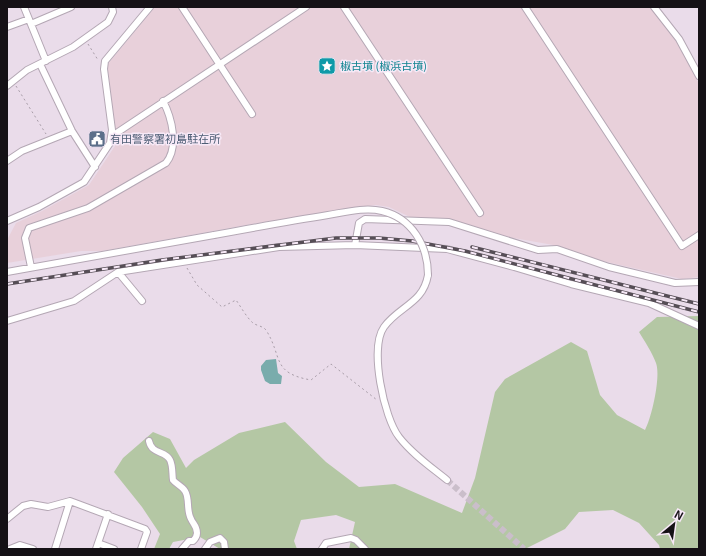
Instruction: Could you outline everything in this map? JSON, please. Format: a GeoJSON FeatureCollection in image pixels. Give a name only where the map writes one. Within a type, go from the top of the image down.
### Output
{"type":"FeatureCollection","features":[{"type":"Feature","properties":{"kind":"street"},"geometry":{"type":"LineString","coordinates":[[24,7],[46,61]]}},
{"type":"Feature","properties":{"kind":"street"},"geometry":{"type":"LineString","coordinates":[[7,27],[30,22],[71,7]]}},
{"type":"Feature","properties":{"kind":"street"},"geometry":{"type":"LineString","coordinates":[[7,86],[27,70],[64,53],[108,22],[113,12],[112,7]]}},
{"type":"Feature","properties":{"kind":"street"},"geometry":{"type":"LineString","coordinates":[[7,221],[39,207],[79,186],[86,180],[95,167],[110,143],[112,136],[104,68],[107,58],[150,7]]}},
{"type":"Feature","properties":{"kind":"street"},"geometry":{"type":"LineString","coordinates":[[182,7],[252,114]]}},
{"type":"Feature","properties":{"kind":"street"},"geometry":{"type":"LineString","coordinates":[[112,136],[306,7]]}},
{"type":"Feature","properties":{"kind":"street"},"geometry":{"type":"LineString","coordinates":[[344,7],[480,213]]}},
{"type":"Feature","properties":{"kind":"street"},"geometry":{"type":"LineString","coordinates":[[525,7],[682,246],[699,235]]}},
{"type":"Feature","properties":{"kind":"street"},"geometry":{"type":"LineString","coordinates":[[654,7],[680,39],[699,76]]}},
{"type":"Feature","properties":{"kind":"street"},"geometry":{"type":"LineString","coordinates":[[40,64],[72,131],[95,167]]}},
{"type":"Feature","properties":{"kind":"street"},"geometry":{"type":"LineString","coordinates":[[28,267],[25,233],[29,228],[88,208],[166,163],[173,150],[173,143],[170,116],[163,101]]}},
{"type":"Feature","properties":{"kind":"street"},"geometry":{"type":"LineString","coordinates":[[7,161],[22,151],[72,131]]}},
{"type":"Feature","properties":{"kind":"street"},"geometry":{"type":"LineString","coordinates":[[7,268],[12,270],[357,210],[382,211],[401,220],[418,236],[427,257],[428,275],[426,285],[421,293],[389,321],[378,337],[376,352],[386,407],[394,431],[405,444],[447,480]]}},
{"type":"Feature","properties":{"kind":"street"},"geometry":{"type":"LineString","coordinates":[[7,224],[15,217]]}},
{"type":"Feature","properties":{"kind":"street"},"geometry":{"type":"LineString","coordinates":[[354,245],[359,223],[365,219],[448,222],[538,250],[557,249],[609,267],[675,283],[699,282]]}},
{"type":"Feature","properties":{"kind":"street"},"geometry":{"type":"LineString","coordinates":[[7,321],[74,301],[118,272],[279,247],[354,245],[447,249],[571,284],[649,303],[699,326]]}},
{"type":"Feature","properties":{"kind":"street"},"geometry":{"type":"LineString","coordinates":[[7,272],[28,267]]}},
{"type":"Feature","properties":{"kind":"street"},"geometry":{"type":"LineString","coordinates":[[118,272],[142,301]]}},
{"type":"Feature","properties":{"kind":"street"},"geometry":{"type":"LineString","coordinates":[[150,441],[153,450],[164,454],[170,460],[173,480],[182,487],[187,494],[189,514],[191,520],[195,524],[197,533],[195,539],[189,541],[182,549]]}},
{"type":"Feature","properties":{"kind":"street"},"geometry":{"type":"LineString","coordinates":[[55,549],[70,500]]}},
{"type":"Feature","properties":{"kind":"street"},"geometry":{"type":"LineString","coordinates":[[7,519],[23,506],[31,504],[48,507],[70,500],[146,529],[147,532],[141,549]]}},
{"type":"Feature","properties":{"kind":"street"},"geometry":{"type":"LineString","coordinates":[[108,514],[97,546],[114,549]]}},
{"type":"Feature","properties":{"kind":"street"},"geometry":{"type":"LineString","coordinates":[[206,549],[210,542],[220,538],[224,542],[225,549]]}},
{"type":"Feature","properties":{"kind":"street"},"geometry":{"type":"LineString","coordinates":[[322,549],[326,544],[351,538],[356,540],[365,549]]}},
{"type":"Feature","properties":{"kind":"street"},"geometry":{"type":"LineString","coordinates":[[10,549],[20,545],[33,549]]}},
{"type":"Feature","properties":{"kind":"path"},"geometry":{"type":"LineString","coordinates":[[84,39],[104,68]]}},
{"type":"Feature","properties":{"kind":"path"},"geometry":{"type":"LineString","coordinates":[[13,82],[50,140]]}},
{"type":"Feature","properties":{"kind":"path"},"geometry":{"type":"LineString","coordinates":[[185,262],[197,285],[222,307],[236,300],[253,323],[266,329],[278,356],[280,366],[286,372],[311,380],[331,364],[386,407]]}},
{"type":"Feature","properties":{"kind":"shaded area"},"geometry":{"type":"Polygon","coordinates":[[[155,7],[650,7],[678,41],[699,84],[699,277],[682,279],[598,260],[559,246],[503,236],[448,219],[412,218],[389,207],[376,205],[252,224],[102,251],[81,251],[7,263],[7,240],[16,223],[42,211],[89,185],[117,143],[107,65],[155,7]]]}},
{"type":"Feature","properties":{"kind":"shaded area"},"geometry":{"type":"Polygon","coordinates":[[[327,57],[334,59],[336,66],[334,73],[327,75],[320,73],[318,66],[320,59],[327,57]]]}},
{"type":"Feature","properties":{"kind":"shaded area"},"geometry":{"type":"Polygon","coordinates":[[[699,316],[699,549],[660,549],[659,545],[639,523],[613,510],[579,512],[565,529],[525,549],[349,549],[355,522],[336,515],[301,520],[294,541],[297,549],[220,549],[200,537],[173,542],[169,549],[154,549],[160,534],[142,507],[114,472],[123,458],[153,432],[170,439],[186,468],[194,460],[239,433],[285,422],[326,462],[359,487],[395,484],[462,513],[475,478],[495,392],[505,379],[571,342],[587,351],[600,395],[617,415],[645,430],[648,424],[657,386],[657,369],[656,363],[639,332],[657,317],[699,316]]]}},
{"type":"Feature","properties":{"kind":"shaded area"},"geometry":{"type":"Polygon","coordinates":[[[276,359],[278,373],[282,376],[281,384],[270,384],[265,381],[261,366],[266,360],[276,359]]]}},
{"type":"Feature","properties":{"kind":"tunnel"},"geometry":{"type":"LineString","coordinates":[[447,480],[524,549]]}},
{"type":"Feature","properties":{"kind":"railway"},"geometry":{"type":"LineString","coordinates":[[7,284],[162,260],[336,238],[379,238],[412,241],[465,251],[699,312]]}},
{"type":"Feature","properties":{"kind":"railway"},"geometry":{"type":"LineString","coordinates":[[472,247],[699,304]]}},
{"type":"Feature","properties":{"kind":"place","name":"椒古墳 (椒浜古墳)"},"geometry":{"type":"Point","coordinates":[327,66]}},
{"type":"Feature","properties":{"kind":"place","name":"有田警察署初島駐在所"},"geometry":{"type":"Point","coordinates":[97,139]}}]}
